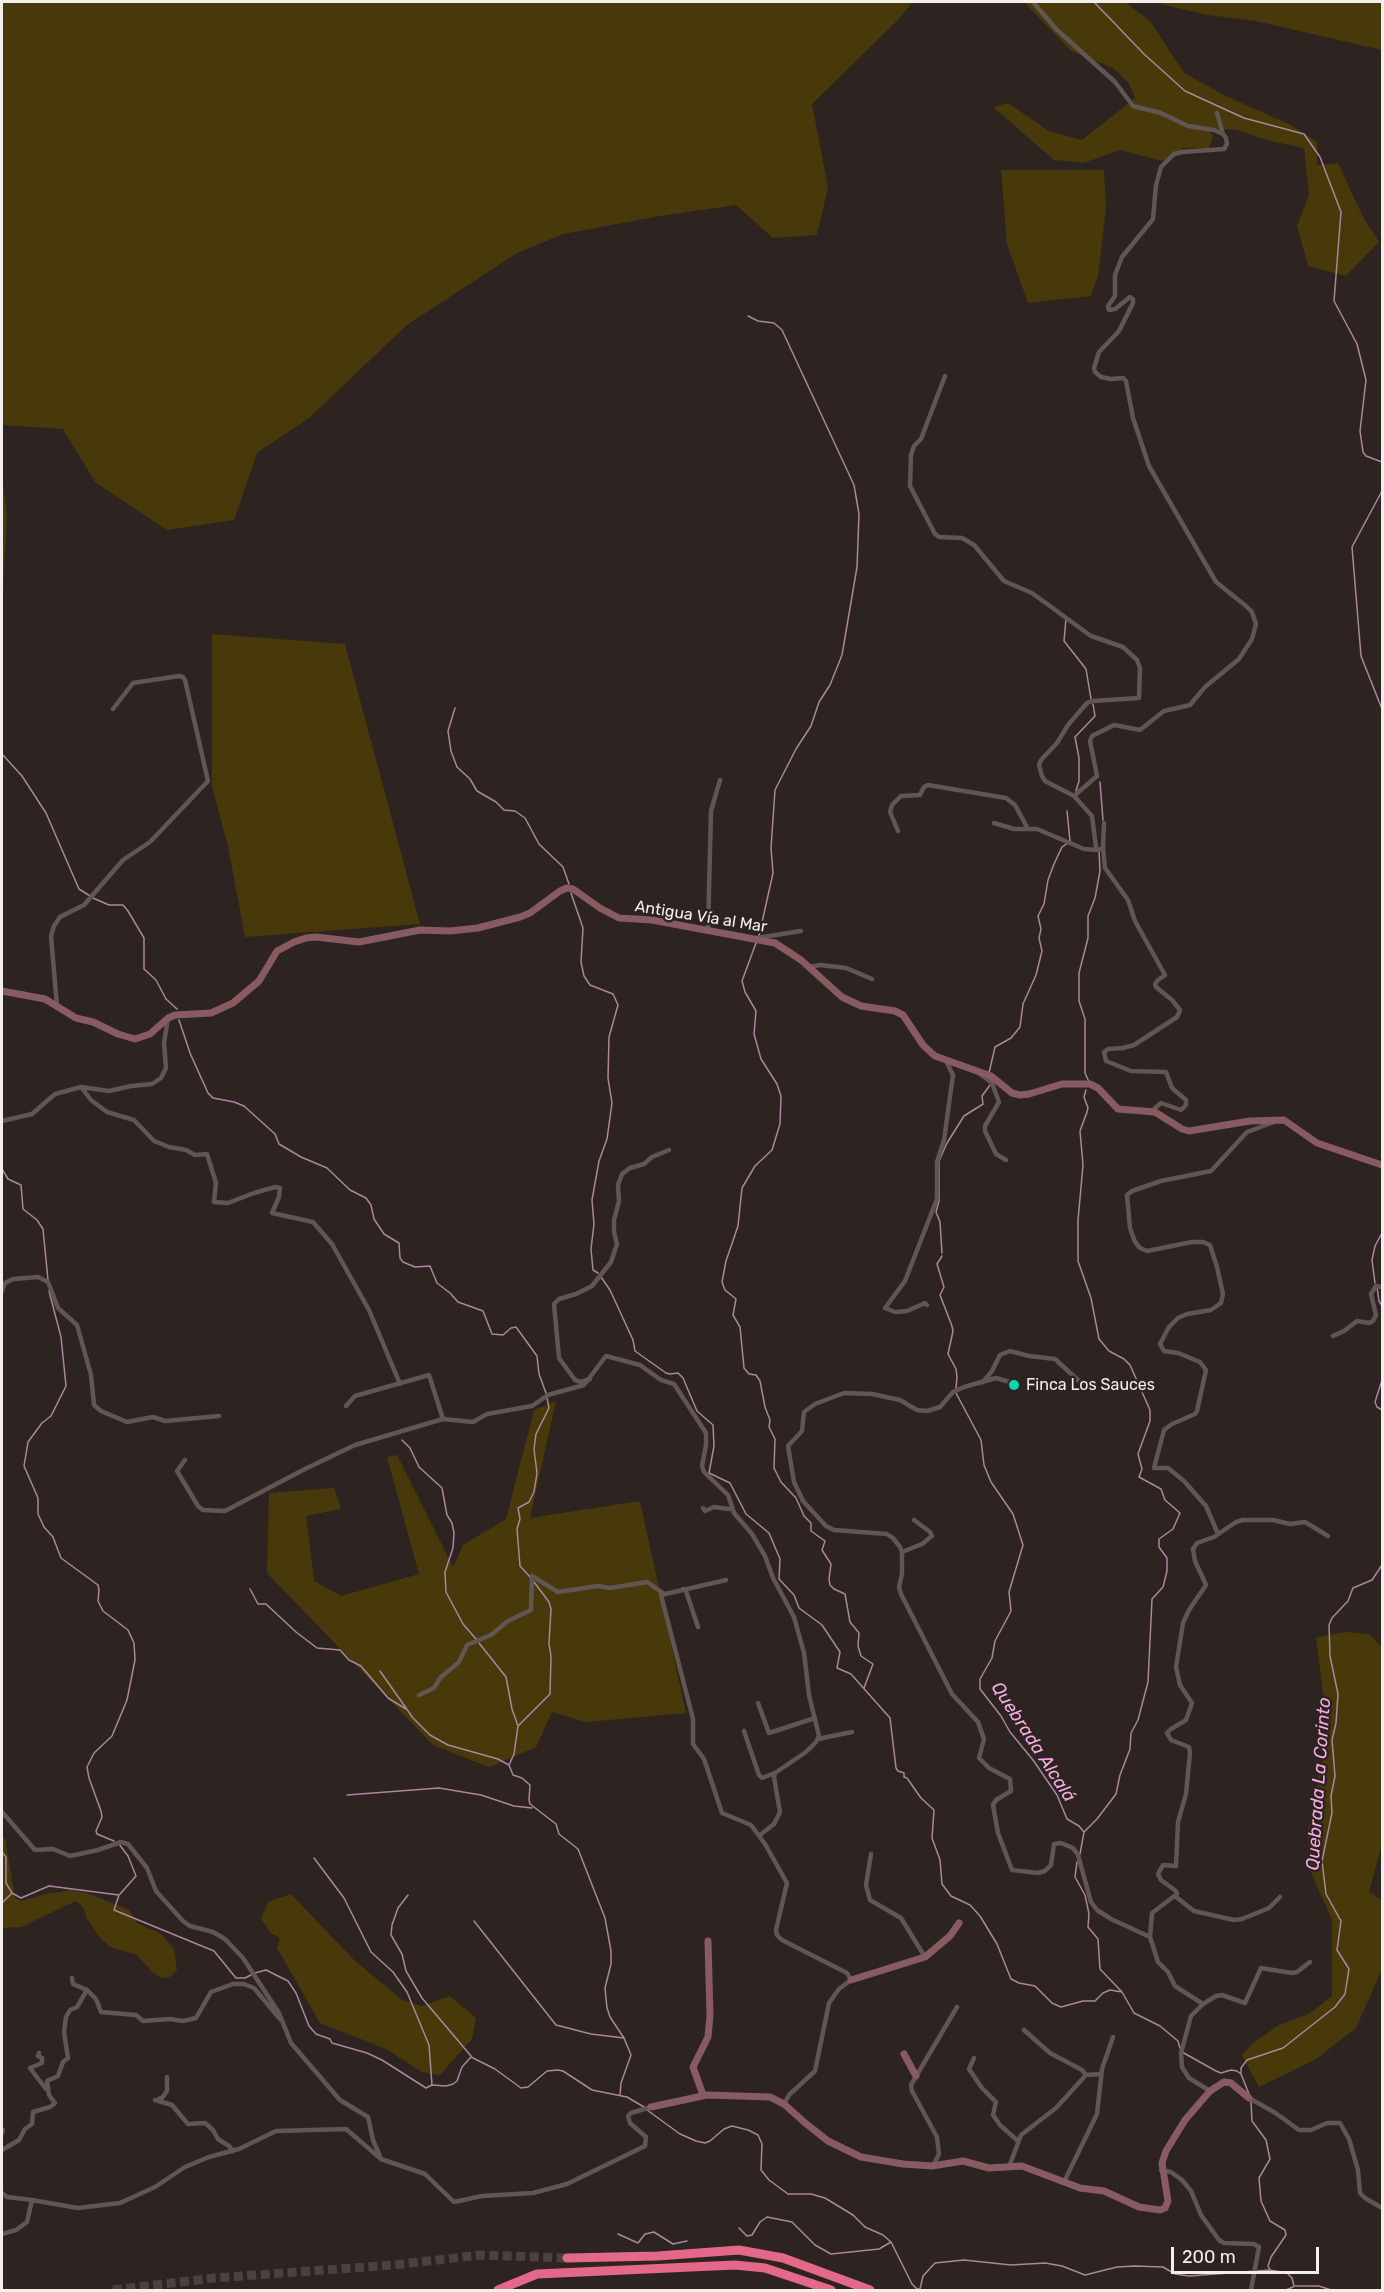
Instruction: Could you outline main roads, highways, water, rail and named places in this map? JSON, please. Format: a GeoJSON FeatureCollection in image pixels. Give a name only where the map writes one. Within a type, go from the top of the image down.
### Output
{"type":"FeatureCollection","features":[{"type":"Feature","properties":{"kind":"highway"},"geometry":{"type":"LineString","coordinates":[[567,2258],[658,2256],[739,2250],[783,2258],[870,2290]]}},
{"type":"Feature","properties":{"kind":"highway"},"geometry":{"type":"LineString","coordinates":[[498,2290],[537,2274],[735,2265],[765,2268],[831,2290]]}},
{"type":"Feature","properties":{"kind":"main road","name":"Antigua Vía al Mar"},"geometry":{"type":"LineString","coordinates":[[2,991],[39,997],[76,1018],[93,1022],[135,1039],[150,1034],[168,1018],[175,1015],[211,1013],[228,1006],[251,989],[277,951],[300,940],[316,937],[359,942],[420,930],[450,931],[478,928],[530,913],[567,888],[581,892],[600,908],[619,918],[652,920],[775,943],[784,947],[849,1002],[895,1011],[903,1015],[923,1045],[935,1056],[991,1076],[1012,1093],[1020,1095],[1062,1084],[1090,1084],[1098,1088],[1118,1109],[1155,1112],[1188,1131],[1250,1121],[1288,1121],[1317,1143],[1383,1165]]}},
{"type":"Feature","properties":{"kind":"main road"},"geometry":{"type":"LineString","coordinates":[[851,1980],[925,1957],[950,1936],[959,1923]]}},
{"type":"Feature","properties":{"kind":"main road"},"geometry":{"type":"LineString","coordinates":[[704,2095],[693,2067],[708,2037],[710,2016],[708,1941]]}},
{"type":"Feature","properties":{"kind":"main road"},"geometry":{"type":"LineString","coordinates":[[904,2054],[916,2076]]}},
{"type":"Feature","properties":{"kind":"main road"},"geometry":{"type":"LineString","coordinates":[[648,2109],[704,2095],[774,2098],[828,2141],[861,2157],[932,2166],[963,2161],[987,2168],[1022,2166],[1080,2188],[1104,2191],[1139,2207],[1160,2210],[1165,2208],[1168,2201],[1161,2170],[1166,2151],[1185,2120],[1210,2091],[1224,2082],[1231,2083],[1250,2099]]}},
{"type":"Feature","properties":{"kind":"waterway"},"geometry":{"type":"LineString","coordinates":[[1094,2],[1144,54],[1185,91],[1244,118],[1304,134],[1320,157],[1341,212],[1334,301],[1357,344],[1366,380],[1360,431],[1363,452],[1366,456],[1382,462],[1382,472]]}},
{"type":"Feature","properties":{"kind":"waterway"},"geometry":{"type":"LineString","coordinates":[[748,316],[758,321],[774,323],[782,330],[854,485],[859,514],[857,567],[842,655],[830,685],[819,702],[811,726],[775,790],[771,848],[773,873],[759,936]]}},
{"type":"Feature","properties":{"kind":"waterway"},"geometry":{"type":"LineString","coordinates":[[1382,491],[1352,547],[1361,656],[1382,709]]}},
{"type":"Feature","properties":{"kind":"waterway","name":"Quebrada Alcalá"},"geometry":{"type":"LineString","coordinates":[[1066,619],[1064,641],[1086,669],[1091,699]]}},
{"type":"Feature","properties":{"kind":"waterway","name":"Quebrada Alcalá"},"geometry":{"type":"LineString","coordinates":[[1076,791],[1079,781],[1079,758],[1075,737],[1095,716],[1093,704]]}},
{"type":"Feature","properties":{"kind":"waterway"},"geometry":{"type":"LineString","coordinates":[[455,708],[448,731],[451,751],[457,767],[470,779],[477,791],[496,802],[504,810],[515,811],[525,818],[539,844],[563,867],[569,884]]}},
{"type":"Feature","properties":{"kind":"waterway"},"geometry":{"type":"LineString","coordinates":[[2,754],[22,776],[46,813],[79,889],[90,896]]}},
{"type":"Feature","properties":{"kind":"waterway"},"geometry":{"type":"LineString","coordinates":[[1100,782],[1103,820]]}},
{"type":"Feature","properties":{"kind":"waterway","name":"Quebrada Alcalá"},"geometry":{"type":"LineString","coordinates":[[1067,811],[1070,841]]}},
{"type":"Feature","properties":{"kind":"waterway","name":"Quebrada Alcalá"},"geometry":{"type":"LineString","coordinates":[[989,1073],[995,1047],[1011,1038],[1020,1027],[1023,1004],[1036,975],[1042,951],[1038,916],[1044,904],[1048,880],[1054,864],[1062,847],[1068,843]]}},
{"type":"Feature","properties":{"kind":"waterway"},"geometry":{"type":"LineString","coordinates":[[1089,1082],[1085,1073],[1085,1019],[1079,1001],[1079,973],[1088,938],[1088,916],[1095,898],[1100,871],[1099,851]]}},
{"type":"Feature","properties":{"kind":"waterway"},"geometry":{"type":"LineString","coordinates":[[571,893],[583,928],[581,962],[584,976],[590,985],[613,994],[618,1005],[609,1037],[608,1078],[612,1103],[607,1139],[599,1161],[592,1200],[594,1224],[591,1249],[593,1270],[598,1273]]}},
{"type":"Feature","properties":{"kind":"waterway"},"geometry":{"type":"LineString","coordinates":[[93,898],[109,905],[123,905],[128,911],[144,938],[144,969],[156,980],[166,999],[177,1009]]}},
{"type":"Feature","properties":{"kind":"waterway"},"geometry":{"type":"LineString","coordinates":[[756,943],[742,981],[745,992],[756,1011],[754,1034],[761,1059],[777,1084],[781,1096],[780,1124],[772,1150],[755,1166],[742,1188],[738,1226],[726,1261],[722,1282],[725,1290],[736,1299],[733,1315],[740,1327],[744,1368],[749,1374],[756,1375],[760,1381],[770,1420],[769,1427],[775,1439],[774,1468],[781,1482],[796,1498],[804,1516],[811,1523],[811,1531],[825,1541],[822,1550],[831,1564],[830,1585],[845,1594],[850,1622],[859,1633],[858,1646],[861,1656],[873,1664],[864,1688]]}},
{"type":"Feature","properties":{"kind":"waterway"},"geometry":{"type":"LineString","coordinates":[[179,1020],[190,1053],[208,1093],[213,1098],[244,1106],[275,1134],[279,1144],[327,1168],[350,1190],[366,1198],[371,1205],[374,1219],[384,1234],[399,1243],[400,1258],[403,1262],[415,1267],[430,1266],[437,1283],[458,1302],[483,1311],[492,1334],[503,1335],[516,1327],[537,1356],[539,1374],[546,1393]]}},
{"type":"Feature","properties":{"kind":"waterway","name":"Quebrada Alcalá"},"geometry":{"type":"LineString","coordinates":[[942,1253],[940,1222],[936,1212],[939,1201],[939,1161],[964,1116],[983,1104],[982,1096],[990,1085]]}},
{"type":"Feature","properties":{"kind":"waterway"},"geometry":{"type":"LineString","coordinates":[[1080,1854],[1084,1832],[1116,1794],[1120,1775],[1130,1749],[1131,1733],[1138,1720],[1148,1682],[1152,1599],[1163,1587],[1167,1571],[1167,1558],[1159,1547],[1159,1539],[1173,1529],[1180,1513],[1165,1500],[1161,1489],[1139,1477],[1142,1469],[1138,1454],[1150,1421],[1150,1410],[1130,1365],[1109,1351],[1099,1339],[1091,1298],[1078,1261],[1078,1220],[1083,1165],[1080,1131],[1088,1108],[1084,1097],[1086,1090]]}},
{"type":"Feature","properties":{"kind":"waterway"},"geometry":{"type":"LineString","coordinates":[[2,1169],[8,1179],[21,1185],[23,1209],[37,1220],[43,1229],[48,1280]]}},
{"type":"Feature","properties":{"kind":"waterway","name":"Quebrada La Corinto"},"geometry":{"type":"LineString","coordinates":[[1375,1283],[1372,1260],[1375,1246],[1382,1233]]}},
{"type":"Feature","properties":{"kind":"waterway","name":"Quebrada Alcalá"},"geometry":{"type":"LineString","coordinates":[[942,1256],[937,1264],[944,1287],[940,1295],[953,1331],[948,1354],[956,1369],[956,1388]]}},
{"type":"Feature","properties":{"kind":"waterway"},"geometry":{"type":"LineString","coordinates":[[601,1277],[610,1290],[633,1340],[635,1351],[666,1373],[678,1373],[683,1378],[697,1411],[713,1425],[714,1446],[709,1473],[730,1483],[746,1514],[769,1533],[780,1559],[779,1579],[794,1595],[799,1608],[822,1625],[840,1652],[837,1668],[851,1674],[890,1718],[896,1768],[904,1773],[904,1777],[921,1798],[934,1810],[932,1838],[940,1860],[942,1884],[951,1896],[970,1905],[980,1916],[997,1944],[1011,1979],[1035,1986],[1052,2003],[1061,2007],[1083,2001],[1095,2001],[1110,1990],[1122,1992],[1134,2013],[1160,2026],[1178,2041],[1180,2048]]}},
{"type":"Feature","properties":{"kind":"waterway","name":"Quebrada La Corinto"},"geometry":{"type":"LineString","coordinates":[[1377,1287],[1382,1306]]}},
{"type":"Feature","properties":{"kind":"waterway"},"geometry":{"type":"LineString","coordinates":[[49,1291],[61,1337],[66,1386],[51,1416],[42,1423],[28,1442],[24,1466],[38,1498],[38,1514],[44,1527],[53,1537],[61,1558],[98,1585],[98,1601],[103,1611],[128,1630],[134,1643],[135,1660],[127,1700],[112,1736],[94,1753],[87,1767],[102,1817],[96,1831],[97,1834],[114,1841]]}},
{"type":"Feature","properties":{"kind":"waterway","name":"Quebrada La Corinto"},"geometry":{"type":"LineString","coordinates":[[1382,1380],[1375,1402],[1382,1410]]}},
{"type":"Feature","properties":{"kind":"waterway","name":"Quebrada Alcalá"},"geometry":{"type":"LineString","coordinates":[[956,1393],[981,1440],[984,1465],[991,1482],[1013,1514],[1023,1545],[1009,1592],[1011,1611],[995,1641],[992,1658],[980,1679],[980,1689],[1057,1795],[1067,1819],[1084,1832]]}},
{"type":"Feature","properties":{"kind":"waterway"},"geometry":{"type":"LineString","coordinates":[[531,1578],[520,1566],[518,1508],[529,1502],[534,1492],[537,1473],[534,1449],[536,1434],[549,1408],[547,1398]]}},
{"type":"Feature","properties":{"kind":"waterway"},"geometry":{"type":"LineString","coordinates":[[402,1440],[410,1448],[419,1467],[442,1488],[447,1515],[454,1533],[453,1548],[445,1572],[446,1592],[463,1624],[476,1639]]}},
{"type":"Feature","properties":{"kind":"waterway","name":"Quebrada La Corinto"},"geometry":{"type":"LineString","coordinates":[[1241,2073],[1241,2068],[1247,2060],[1283,2048],[1335,2007],[1345,1994],[1349,1969],[1337,1950],[1341,1921],[1326,1894],[1322,1861],[1332,1813],[1331,1796],[1335,1776],[1332,1740],[1338,1694],[1330,1656],[1329,1625],[1332,1618],[1348,1601],[1353,1588],[1372,1580],[1382,1565]]}},
{"type":"Feature","properties":{"kind":"waterway"},"geometry":{"type":"LineString","coordinates":[[534,1582],[549,1602],[551,1609],[550,1694],[518,1726],[514,1754],[509,1765],[513,1775],[522,1778],[530,1785],[530,1804],[556,1824],[559,1834],[578,1849],[605,1918],[611,1951],[611,1964],[605,1988],[607,2008],[631,2055],[621,2083],[620,2095]]}},
{"type":"Feature","properties":{"kind":"waterway"},"geometry":{"type":"LineString","coordinates":[[250,1589],[258,1604],[266,1604],[317,1648],[340,1650],[349,1660],[361,1666],[388,1698],[406,1709]]}},
{"type":"Feature","properties":{"kind":"waterway"},"geometry":{"type":"LineString","coordinates":[[479,1643],[506,1677],[518,1726]]}},
{"type":"Feature","properties":{"kind":"waterway"},"geometry":{"type":"LineString","coordinates":[[380,1671],[413,1718],[430,1735],[448,1745],[498,1759],[509,1765]]}},
{"type":"Feature","properties":{"kind":"waterway"},"geometry":{"type":"LineString","coordinates":[[347,1795],[439,1788],[481,1795],[514,1806],[532,1808]]}},
{"type":"Feature","properties":{"kind":"waterway"},"geometry":{"type":"LineString","coordinates":[[119,1844],[128,1856],[136,1876],[120,1894]]}},
{"type":"Feature","properties":{"kind":"waterway"},"geometry":{"type":"LineString","coordinates":[[2,1852],[6,1857],[6,1883],[12,1893],[21,1898],[49,1886],[119,1895],[114,1910],[214,1951],[236,1978],[251,1975]]}},
{"type":"Feature","properties":{"kind":"waterway"},"geometry":{"type":"LineString","coordinates":[[314,1858],[344,1898],[371,1952],[393,1972],[407,1992],[429,2045],[432,2085]]}},
{"type":"Feature","properties":{"kind":"waterway"},"geometry":{"type":"LineString","coordinates":[[1077,1862],[1075,1877],[1085,1895],[1089,1914],[1088,1927],[1098,1939],[1100,1969],[1122,1992]]}},
{"type":"Feature","properties":{"kind":"waterway"},"geometry":{"type":"LineString","coordinates":[[2,1903],[12,1893]]}},
{"type":"Feature","properties":{"kind":"waterway"},"geometry":{"type":"LineString","coordinates":[[408,1895],[398,1908],[391,1935],[402,1954],[406,1971],[422,1998],[471,2056]]}},
{"type":"Feature","properties":{"kind":"waterway"},"geometry":{"type":"LineString","coordinates":[[474,1921],[556,2025],[591,2034],[624,2038]]}},
{"type":"Feature","properties":{"kind":"waterway"},"geometry":{"type":"LineString","coordinates":[[255,1973],[266,1970],[288,1981],[296,1993],[309,2026],[316,2034],[330,2039],[332,2043],[382,2060],[426,2088],[432,2085],[453,2084],[457,2081],[462,2067],[471,2057],[495,2069],[521,2088],[528,2087],[547,2071],[558,2070],[592,2090],[627,2097],[644,2107]]}},
{"type":"Feature","properties":{"kind":"waterway"},"geometry":{"type":"LineString","coordinates":[[1182,2052],[1221,2073],[1237,2071],[1241,2074],[1249,2094]]}},
{"type":"Feature","properties":{"kind":"waterway"},"geometry":{"type":"LineString","coordinates":[[1251,2102],[1252,2121],[1266,2140],[1270,2159],[1259,2178],[1261,2201],[1270,2221],[1285,2230],[1286,2235],[1271,2257],[1268,2266],[1270,2270]]}},
{"type":"Feature","properties":{"kind":"waterway"},"geometry":{"type":"LineString","coordinates":[[647,2110],[680,2134],[696,2141],[705,2143],[710,2141],[724,2129],[732,2126],[758,2135],[762,2144],[761,2170],[769,2180],[788,2194],[811,2194],[825,2198],[853,2215],[865,2227],[883,2235],[891,2242],[912,2284],[917,2289],[920,2289],[923,2276],[935,2263],[964,2260],[1011,2265],[1045,2263],[1062,2266],[1085,2275],[1117,2267],[1135,2266],[1163,2267],[1175,2274],[1189,2276],[1270,2270],[1287,2273],[1292,2278],[1294,2286],[1319,2286],[1331,2290]]}},
{"type":"Feature","properties":{"kind":"waterway"},"geometry":{"type":"LineString","coordinates":[[739,2228],[747,2236],[752,2235],[760,2222],[767,2217],[792,2222],[815,2245],[831,2254],[879,2249],[891,2242]]}},
{"type":"Feature","properties":{"kind":"waterway"},"geometry":{"type":"LineString","coordinates":[[618,2234],[638,2243],[645,2234],[654,2232],[673,2244],[687,2241]]}},
{"type":"Feature","properties":{"kind":"waterway"},"geometry":{"type":"LineString","coordinates":[[1286,2290],[1293,2287]]}},
{"type":"Feature","properties":{"kind":"tunnel"},"geometry":{"type":"LineString","coordinates":[[113,2290],[214,2278],[394,2265],[480,2255],[567,2258]]}},
{"type":"Feature","properties":{"kind":"place","name":"Finca Los Sauces"},"geometry":{"type":"Point","coordinates":[1014,1385]}}]}
